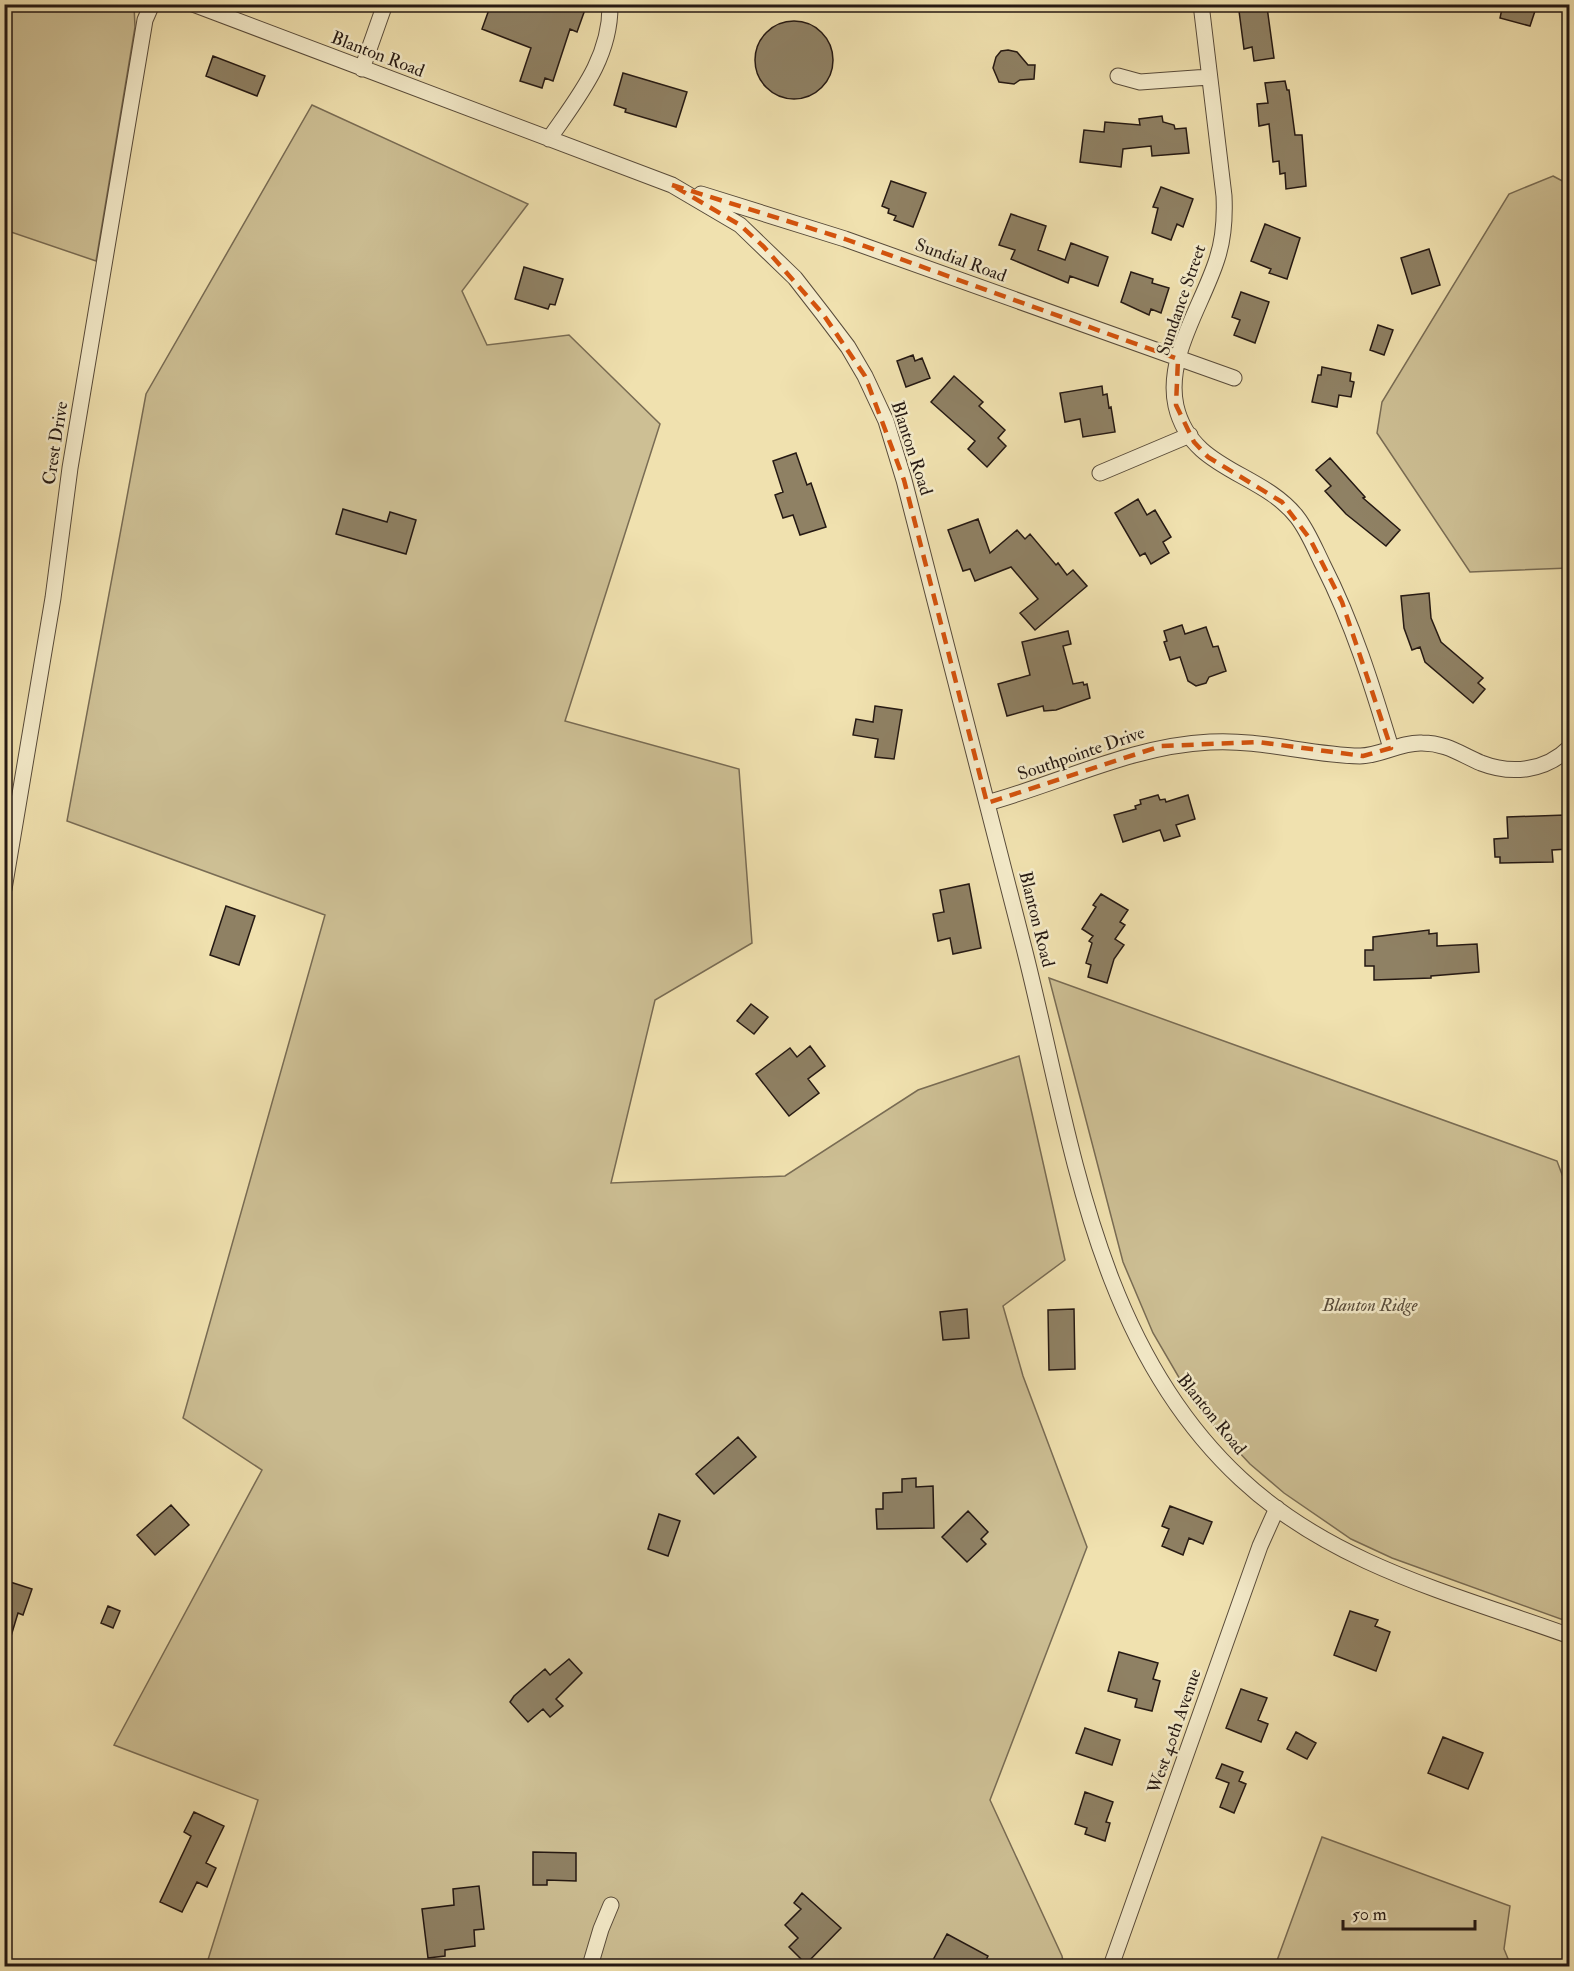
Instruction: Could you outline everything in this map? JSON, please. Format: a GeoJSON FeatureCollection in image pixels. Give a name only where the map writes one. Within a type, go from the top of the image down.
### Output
{"type":"FeatureCollection","features":[{"type":"Feature","properties":{"kind":"street","name":"Crest Drive"},"geometry":{"type":"LineString","coordinates":[[4,889],[51,609],[69,468],[145,20],[152,4]]}},
{"type":"Feature","properties":{"kind":"street","name":"Blanton Road"},"geometry":{"type":"LineString","coordinates":[[193,4],[672,186],[740,225],[795,278],[848,347],[865,376],[886,421],[904,480],[1049,1044],[1074,1163],[1086,1206],[1119,1300],[1155,1373],[1175,1405],[1222,1461],[1276,1508],[1322,1540],[1371,1565],[1569,1636]]}},
{"type":"Feature","properties":{"kind":"street"},"geometry":{"type":"LineString","coordinates":[[362,69],[385,4]]}},
{"type":"Feature","properties":{"kind":"street"},"geometry":{"type":"LineString","coordinates":[[549,139],[584,88],[602,55],[608,37],[610,4]]}},
{"type":"Feature","properties":{"kind":"street","name":"Sundance Street"},"geometry":{"type":"LineString","coordinates":[[1201,4],[1224,196],[1225,226],[1217,259],[1178,358],[1176,405],[1190,435],[1208,457],[1260,487],[1297,517],[1342,602],[1367,670],[1391,748]]}},
{"type":"Feature","properties":{"kind":"street"},"geometry":{"type":"LineString","coordinates":[[1118,76],[1140,82],[1209,77]]}},
{"type":"Feature","properties":{"kind":"street","name":"Sundial Road"},"geometry":{"type":"LineString","coordinates":[[672,186],[845,239],[1234,378]]}},
{"type":"Feature","properties":{"kind":"street"},"geometry":{"type":"LineString","coordinates":[[1100,473],[1190,435]]}},
{"type":"Feature","properties":{"kind":"street","name":"Southpointe Drive"},"geometry":{"type":"LineString","coordinates":[[987,804],[1113,759],[1161,746],[1211,742],[1258,742],[1363,756],[1419,742],[1441,743],[1481,763],[1504,770],[1530,770],[1555,760],[1569,747]]}},
{"type":"Feature","properties":{"kind":"street","name":"West 40th Avenue"},"geometry":{"type":"LineString","coordinates":[[1111,1966],[1260,1546],[1276,1508]]}},
{"type":"Feature","properties":{"kind":"street"},"geometry":{"type":"LineString","coordinates":[[590,1966],[611,1905]]}},
{"type":"Feature","properties":{"kind":"highlighted area"},"geometry":{"type":"Polygon","coordinates":[[[672,185],[845,239],[1178,359],[1176,405],[1194,442],[1208,457],[1282,502],[1310,539],[1342,602],[1391,748],[1363,756],[1258,742],[1161,746],[987,803],[904,480],[865,376],[823,314],[764,247],[740,225],[672,185]]]}},
{"type":"Feature","properties":{"kind":"green space"},"geometry":{"type":"Polygon","coordinates":[[[4,5],[134,5],[135,27],[96,261],[5,230],[4,5]]]}},
{"type":"Feature","properties":{"kind":"green space"},"geometry":{"type":"Polygon","coordinates":[[[312,105],[528,204],[462,291],[487,345],[569,335],[660,424],[565,721],[739,769],[752,943],[655,1000],[611,1183],[785,1176],[918,1090],[1019,1056],[1065,1260],[1003,1306],[1023,1376],[1087,1547],[990,1800],[1062,1956],[1064,1966],[206,1966],[258,1800],[114,1745],[262,1470],[183,1418],[325,915],[67,821],[146,394],[312,105]]]}},
{"type":"Feature","properties":{"kind":"green space"},"geometry":{"type":"Polygon","coordinates":[[[1553,176],[1570,185],[1569,568],[1470,572],[1377,433],[1382,402],[1509,194],[1553,176]]]}},
{"type":"Feature","properties":{"kind":"green space","name":"Blanton Ridge"},"geometry":{"type":"Polygon","coordinates":[[[1049,978],[1557,1161],[1570,1196],[1569,1622],[1392,1558],[1351,1539],[1284,1493],[1250,1464],[1195,1405],[1153,1333],[1123,1262],[1049,978]]]}},
{"type":"Feature","properties":{"kind":"green space"},"geometry":{"type":"Polygon","coordinates":[[[1322,1837],[1510,1906],[1504,1949],[1511,1966],[1275,1966],[1322,1837]]]}},
{"type":"Feature","properties":{"kind":"building"},"geometry":{"type":"Polygon","coordinates":[[[491,4],[587,4],[577,32],[570,29],[553,81],[545,78],[542,88],[520,81],[531,48],[482,29],[491,4]]]}},
{"type":"Feature","properties":{"kind":"building"},"geometry":{"type":"Polygon","coordinates":[[[1503,4],[1522,4],[1536,8],[1530,26],[1500,18],[1503,4]]]}},
{"type":"Feature","properties":{"kind":"building"},"geometry":{"type":"Polygon","coordinates":[[[1267,7],[1274,58],[1254,61],[1252,47],[1244,49],[1239,11],[1267,7]]]}},
{"type":"Feature","properties":{"kind":"building"},"geometry":{"type":"Polygon","coordinates":[[[794,21],[809,24],[822,32],[830,45],[833,60],[830,75],[822,88],[809,96],[794,99],[779,96],[766,88],[758,75],[755,60],[758,45],[766,32],[779,24],[794,21]]]}},
{"type":"Feature","properties":{"kind":"building"},"geometry":{"type":"Polygon","coordinates":[[[1001,51],[1017,52],[1028,65],[1035,65],[1034,79],[1020,80],[1014,84],[999,82],[993,68],[996,57],[1001,51]]]}},
{"type":"Feature","properties":{"kind":"building"},"geometry":{"type":"Polygon","coordinates":[[[213,56],[265,76],[257,96],[206,76],[213,56]]]}},
{"type":"Feature","properties":{"kind":"building"},"geometry":{"type":"Polygon","coordinates":[[[623,73],[687,92],[676,127],[625,112],[626,109],[614,105],[623,73]]]}},
{"type":"Feature","properties":{"kind":"building"},"geometry":{"type":"Polygon","coordinates":[[[1285,81],[1287,90],[1289,90],[1295,135],[1302,135],[1306,186],[1286,189],[1285,173],[1280,174],[1279,161],[1273,162],[1269,124],[1259,126],[1257,104],[1268,103],[1265,83],[1285,81]]]}},
{"type":"Feature","properties":{"kind":"building"},"geometry":{"type":"Polygon","coordinates":[[[1162,116],[1163,122],[1174,125],[1175,129],[1186,128],[1189,153],[1152,156],[1151,146],[1123,149],[1121,167],[1080,162],[1084,130],[1104,132],[1105,122],[1140,125],[1139,119],[1162,116]]]}},
{"type":"Feature","properties":{"kind":"building"},"geometry":{"type":"Polygon","coordinates":[[[891,181],[926,193],[913,227],[894,220],[896,216],[888,213],[889,209],[882,206],[891,181]]]}},
{"type":"Feature","properties":{"kind":"building"},"geometry":{"type":"Polygon","coordinates":[[[1161,187],[1193,199],[1183,227],[1177,224],[1171,240],[1152,233],[1158,208],[1153,207],[1161,187]]]}},
{"type":"Feature","properties":{"kind":"building"},"geometry":{"type":"Polygon","coordinates":[[[1011,214],[1046,226],[1038,250],[1065,260],[1071,243],[1108,257],[1098,286],[1070,276],[1068,283],[1011,259],[1015,250],[999,245],[1011,214]]]}},
{"type":"Feature","properties":{"kind":"building"},"geometry":{"type":"Polygon","coordinates":[[[1265,224],[1300,238],[1287,279],[1269,273],[1271,269],[1251,261],[1265,224]]]}},
{"type":"Feature","properties":{"kind":"building"},"geometry":{"type":"Polygon","coordinates":[[[1429,249],[1440,285],[1412,294],[1401,258],[1429,249]]]}},
{"type":"Feature","properties":{"kind":"building"},"geometry":{"type":"Polygon","coordinates":[[[524,267],[563,279],[555,305],[550,304],[548,309],[515,299],[524,267]]]}},
{"type":"Feature","properties":{"kind":"building"},"geometry":{"type":"Polygon","coordinates":[[[1131,272],[1153,279],[1152,283],[1169,288],[1161,313],[1151,309],[1149,315],[1121,302],[1131,272]]]}},
{"type":"Feature","properties":{"kind":"building"},"geometry":{"type":"Polygon","coordinates":[[[1241,292],[1269,302],[1255,343],[1234,335],[1240,320],[1232,317],[1241,292]]]}},
{"type":"Feature","properties":{"kind":"building"},"geometry":{"type":"Polygon","coordinates":[[[1378,325],[1393,330],[1384,355],[1370,350],[1378,325]]]}},
{"type":"Feature","properties":{"kind":"building"},"geometry":{"type":"Polygon","coordinates":[[[913,355],[915,361],[922,358],[930,378],[906,387],[897,361],[913,355]]]}},
{"type":"Feature","properties":{"kind":"building"},"geometry":{"type":"Polygon","coordinates":[[[1322,367],[1351,373],[1350,381],[1354,382],[1351,397],[1339,395],[1337,407],[1312,402],[1322,367]]]}},
{"type":"Feature","properties":{"kind":"building"},"geometry":{"type":"Polygon","coordinates":[[[954,376],[983,402],[979,406],[1005,430],[998,438],[1006,446],[987,467],[968,449],[975,441],[931,402],[954,376]]]}},
{"type":"Feature","properties":{"kind":"building"},"geometry":{"type":"Polygon","coordinates":[[[1102,386],[1103,395],[1107,394],[1109,408],[1111,407],[1115,432],[1083,437],[1080,419],[1065,422],[1060,393],[1102,386]]]}},
{"type":"Feature","properties":{"kind":"building"},"geometry":{"type":"Polygon","coordinates":[[[796,453],[807,485],[811,483],[826,527],[800,535],[793,515],[783,518],[775,495],[783,492],[773,461],[796,453]]]}},
{"type":"Feature","properties":{"kind":"building"},"geometry":{"type":"Polygon","coordinates":[[[1330,458],[1365,497],[1363,498],[1400,530],[1386,546],[1346,514],[1325,491],[1331,486],[1316,470],[1330,458]]]}},
{"type":"Feature","properties":{"kind":"building"},"geometry":{"type":"Polygon","coordinates":[[[1138,499],[1147,515],[1155,510],[1171,537],[1163,542],[1169,553],[1151,564],[1145,553],[1140,556],[1115,513],[1138,499]]]}},
{"type":"Feature","properties":{"kind":"building"},"geometry":{"type":"Polygon","coordinates":[[[343,509],[387,522],[390,512],[416,520],[406,554],[336,534],[343,509]]]}},
{"type":"Feature","properties":{"kind":"building"},"geometry":{"type":"Polygon","coordinates":[[[978,519],[990,553],[1017,530],[1025,539],[1030,534],[1056,565],[1058,563],[1067,575],[1073,570],[1087,586],[1035,630],[1020,613],[1038,599],[1011,567],[975,581],[970,569],[963,571],[948,530],[978,519]]]}},
{"type":"Feature","properties":{"kind":"building"},"geometry":{"type":"Polygon","coordinates":[[[1429,593],[1431,618],[1441,642],[1483,678],[1478,683],[1485,689],[1473,703],[1425,662],[1420,647],[1412,650],[1404,628],[1401,596],[1429,593]]]}},
{"type":"Feature","properties":{"kind":"building"},"geometry":{"type":"Polygon","coordinates":[[[1182,625],[1185,634],[1206,627],[1213,647],[1218,646],[1226,671],[1209,677],[1206,683],[1196,686],[1188,681],[1180,657],[1170,660],[1164,642],[1167,641],[1164,631],[1182,625]]]}},
{"type":"Feature","properties":{"kind":"building"},"geometry":{"type":"Polygon","coordinates":[[[1068,631],[1071,644],[1063,646],[1073,684],[1083,682],[1084,685],[1087,684],[1090,698],[1056,710],[1044,711],[1043,706],[1007,716],[998,684],[1030,675],[1022,642],[1068,631]]]}},
{"type":"Feature","properties":{"kind":"building"},"geometry":{"type":"Polygon","coordinates":[[[875,706],[902,710],[894,759],[875,757],[878,739],[853,735],[856,719],[873,722],[875,706]]]}},
{"type":"Feature","properties":{"kind":"building"},"geometry":{"type":"Polygon","coordinates":[[[1158,795],[1160,800],[1165,799],[1166,802],[1188,795],[1195,819],[1176,825],[1180,836],[1164,841],[1160,830],[1123,842],[1114,815],[1136,809],[1135,806],[1141,804],[1140,800],[1158,795]]]}},
{"type":"Feature","properties":{"kind":"building"},"geometry":{"type":"Polygon","coordinates":[[[1565,815],[1569,849],[1552,850],[1553,862],[1500,863],[1500,857],[1495,857],[1494,839],[1508,838],[1507,817],[1565,815]]]}},
{"type":"Feature","properties":{"kind":"building"},"geometry":{"type":"Polygon","coordinates":[[[969,884],[981,948],[953,954],[950,938],[938,941],[933,914],[944,912],[940,890],[969,884]]]}},
{"type":"Feature","properties":{"kind":"building"},"geometry":{"type":"Polygon","coordinates":[[[1101,894],[1128,910],[1120,922],[1125,925],[1115,939],[1124,945],[1114,959],[1107,983],[1088,977],[1091,965],[1086,963],[1092,943],[1089,941],[1093,936],[1082,929],[1096,907],[1093,905],[1101,894]]]}},
{"type":"Feature","properties":{"kind":"building"},"geometry":{"type":"Polygon","coordinates":[[[226,906],[255,916],[239,965],[210,955],[226,906]]]}},
{"type":"Feature","properties":{"kind":"building"},"geometry":{"type":"Polygon","coordinates":[[[1429,930],[1429,934],[1437,933],[1437,946],[1477,944],[1479,972],[1431,976],[1431,978],[1374,980],[1374,966],[1365,966],[1365,950],[1373,950],[1373,937],[1429,930]]]}},
{"type":"Feature","properties":{"kind":"building"},"geometry":{"type":"Polygon","coordinates":[[[751,1004],[768,1017],[754,1034],[737,1021],[751,1004]]]}},
{"type":"Feature","properties":{"kind":"building"},"geometry":{"type":"Polygon","coordinates":[[[810,1046],[825,1066],[808,1079],[819,1093],[789,1116],[756,1074],[790,1048],[797,1057],[810,1046]]]}},
{"type":"Feature","properties":{"kind":"building"},"geometry":{"type":"Polygon","coordinates":[[[967,1309],[969,1338],[943,1340],[940,1312],[967,1309]]]}},
{"type":"Feature","properties":{"kind":"building"},"geometry":{"type":"Polygon","coordinates":[[[1074,1309],[1075,1369],[1049,1370],[1048,1310],[1074,1309]]]}},
{"type":"Feature","properties":{"kind":"building"},"geometry":{"type":"Polygon","coordinates":[[[738,1437],[756,1457],[714,1494],[696,1474],[738,1437]]]}},
{"type":"Feature","properties":{"kind":"building"},"geometry":{"type":"Polygon","coordinates":[[[916,1478],[916,1487],[933,1486],[934,1528],[877,1529],[876,1509],[883,1509],[883,1493],[902,1492],[902,1479],[916,1478]]]}},
{"type":"Feature","properties":{"kind":"building"},"geometry":{"type":"Polygon","coordinates":[[[171,1505],[189,1525],[155,1555],[137,1535],[171,1505]]]}},
{"type":"Feature","properties":{"kind":"building"},"geometry":{"type":"Polygon","coordinates":[[[1170,1506],[1212,1522],[1203,1544],[1189,1538],[1183,1555],[1162,1546],[1169,1529],[1162,1526],[1170,1506]]]}},
{"type":"Feature","properties":{"kind":"building"},"geometry":{"type":"Polygon","coordinates":[[[968,1511],[988,1532],[981,1539],[986,1544],[967,1562],[942,1537],[968,1511]]]}},
{"type":"Feature","properties":{"kind":"building"},"geometry":{"type":"Polygon","coordinates":[[[659,1514],[680,1521],[668,1556],[648,1549],[659,1514]]]}},
{"type":"Feature","properties":{"kind":"building"},"geometry":{"type":"Polygon","coordinates":[[[4,1580],[32,1589],[23,1615],[18,1613],[8,1646],[4,1645],[4,1580]]]}},
{"type":"Feature","properties":{"kind":"building"},"geometry":{"type":"Polygon","coordinates":[[[108,1606],[120,1611],[113,1628],[101,1623],[108,1606]]]}},
{"type":"Feature","properties":{"kind":"building"},"geometry":{"type":"Polygon","coordinates":[[[1350,1611],[1378,1620],[1375,1626],[1390,1632],[1376,1671],[1334,1655],[1350,1611]]]}},
{"type":"Feature","properties":{"kind":"building"},"geometry":{"type":"Polygon","coordinates":[[[1119,1652],[1158,1663],[1153,1679],[1160,1681],[1152,1711],[1135,1707],[1137,1699],[1108,1691],[1119,1652]]]}},
{"type":"Feature","properties":{"kind":"building"},"geometry":{"type":"Polygon","coordinates":[[[569,1659],[582,1673],[556,1699],[563,1706],[550,1717],[543,1709],[528,1722],[510,1702],[545,1669],[550,1675],[569,1659]]]}},
{"type":"Feature","properties":{"kind":"building"},"geometry":{"type":"Polygon","coordinates":[[[1241,1689],[1267,1698],[1258,1720],[1268,1724],[1261,1742],[1226,1728],[1241,1689]]]}},
{"type":"Feature","properties":{"kind":"building"},"geometry":{"type":"Polygon","coordinates":[[[1085,1728],[1120,1740],[1112,1765],[1076,1753],[1085,1728]]]}},
{"type":"Feature","properties":{"kind":"building"},"geometry":{"type":"Polygon","coordinates":[[[1296,1732],[1316,1743],[1307,1759],[1287,1749],[1296,1732]]]}},
{"type":"Feature","properties":{"kind":"building"},"geometry":{"type":"Polygon","coordinates":[[[1443,1737],[1483,1753],[1468,1789],[1428,1773],[1443,1737]]]}},
{"type":"Feature","properties":{"kind":"building"},"geometry":{"type":"Polygon","coordinates":[[[1222,1764],[1243,1772],[1239,1781],[1246,1784],[1234,1813],[1220,1807],[1229,1783],[1216,1778],[1222,1764]]]}},
{"type":"Feature","properties":{"kind":"building"},"geometry":{"type":"Polygon","coordinates":[[[1085,1792],[1113,1802],[1106,1822],[1110,1823],[1105,1841],[1085,1834],[1087,1828],[1075,1824],[1085,1792]]]}},
{"type":"Feature","properties":{"kind":"building"},"geometry":{"type":"Polygon","coordinates":[[[194,1812],[224,1826],[206,1863],[216,1868],[207,1887],[197,1882],[182,1912],[160,1902],[191,1836],[184,1832],[194,1812]]]}},
{"type":"Feature","properties":{"kind":"building"},"geometry":{"type":"Polygon","coordinates":[[[533,1852],[576,1853],[576,1881],[547,1880],[547,1885],[533,1885],[533,1852]]]}},
{"type":"Feature","properties":{"kind":"building"},"geometry":{"type":"Polygon","coordinates":[[[479,1886],[484,1929],[474,1930],[475,1946],[445,1950],[445,1956],[428,1958],[422,1909],[454,1905],[453,1889],[479,1886]]]}},
{"type":"Feature","properties":{"kind":"building"},"geometry":{"type":"Polygon","coordinates":[[[802,1893],[841,1928],[806,1964],[789,1947],[798,1938],[785,1925],[801,1909],[794,1903],[802,1893]]]}},
{"type":"Feature","properties":{"kind":"building"},"geometry":{"type":"Polygon","coordinates":[[[947,1934],[988,1956],[983,1966],[945,1966],[933,1960],[947,1934]]]}}]}
